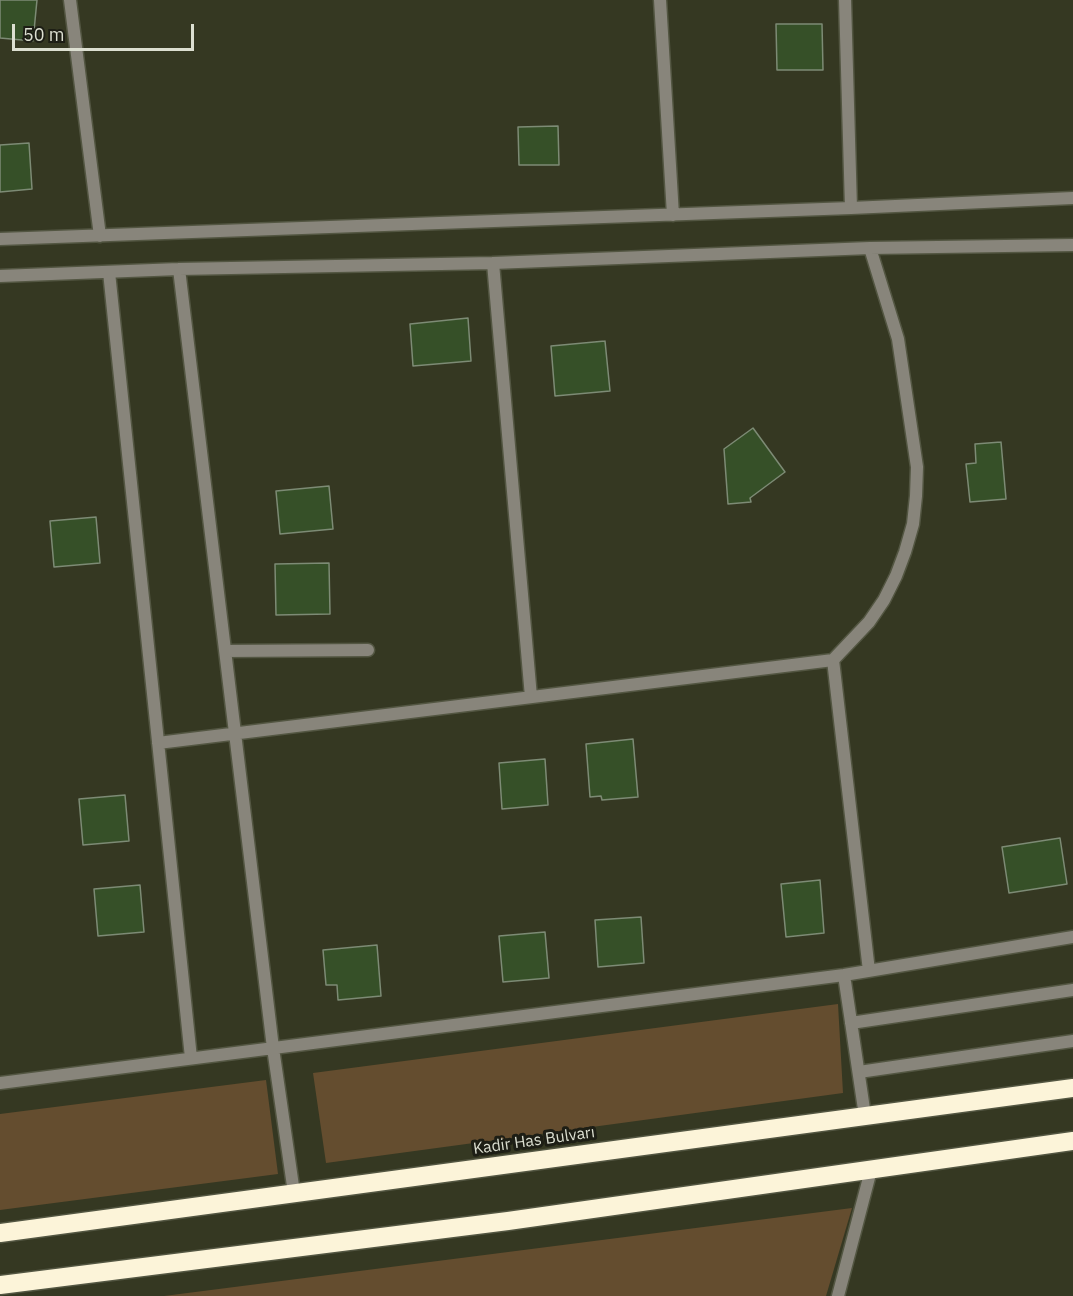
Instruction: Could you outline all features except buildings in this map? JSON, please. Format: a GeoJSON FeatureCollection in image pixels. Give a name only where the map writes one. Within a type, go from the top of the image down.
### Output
{"type":"FeatureCollection","features":[{"type":"Feature","properties":{"kind":"highway","name":"Kadir Has Bulvarı"},"geometry":{"type":"LineString","coordinates":[[0,1233],[1073,1088]]}},
{"type":"Feature","properties":{"kind":"highway"},"geometry":{"type":"LineString","coordinates":[[0,1285],[508,1221],[1073,1142]]}},
{"type":"Feature","properties":{"kind":"street"},"geometry":{"type":"LineString","coordinates":[[70,0],[100,236]]}},
{"type":"Feature","properties":{"kind":"street"},"geometry":{"type":"LineString","coordinates":[[660,0],[673,215]]}},
{"type":"Feature","properties":{"kind":"street"},"geometry":{"type":"LineString","coordinates":[[845,0],[851,208]]}},
{"type":"Feature","properties":{"kind":"street"},"geometry":{"type":"LineString","coordinates":[[0,239],[1073,198]]}},
{"type":"Feature","properties":{"kind":"street"},"geometry":{"type":"LineString","coordinates":[[0,276],[179,269],[493,263],[870,248],[1073,245]]}},
{"type":"Feature","properties":{"kind":"street"},"geometry":{"type":"LineString","coordinates":[[158,743],[833,660],[869,622],[884,600],[905,552],[913,524],[916,496],[917,467],[903,363],[890,307],[870,248]]}},
{"type":"Feature","properties":{"kind":"street"},"geometry":{"type":"LineString","coordinates":[[493,263],[531,698]]}},
{"type":"Feature","properties":{"kind":"street"},"geometry":{"type":"LineString","coordinates":[[179,269],[273,1048],[294,1193]]}},
{"type":"Feature","properties":{"kind":"street"},"geometry":{"type":"LineString","coordinates":[[109,272],[191,1058]]}},
{"type":"Feature","properties":{"kind":"street"},"geometry":{"type":"LineString","coordinates":[[225,651],[368,650]]}},
{"type":"Feature","properties":{"kind":"street"},"geometry":{"type":"LineString","coordinates":[[833,660],[869,971]]}},
{"type":"Feature","properties":{"kind":"street"},"geometry":{"type":"LineString","coordinates":[[0,1083],[844,975],[1073,937]]}},
{"type":"Feature","properties":{"kind":"street"},"geometry":{"type":"LineString","coordinates":[[844,975],[865,1116]]}},
{"type":"Feature","properties":{"kind":"street"},"geometry":{"type":"LineString","coordinates":[[851,1023],[1073,990]]}},
{"type":"Feature","properties":{"kind":"street"},"geometry":{"type":"LineString","coordinates":[[859,1072],[1073,1041]]}},
{"type":"Feature","properties":{"kind":"street"},"geometry":{"type":"LineString","coordinates":[[838,1296],[870,1170]]}},
{"type":"Feature","properties":{"kind":"shaded area"},"geometry":{"type":"Polygon","coordinates":[[[838,1004],[843,1093],[326,1163],[313,1073],[838,1004]]]}},
{"type":"Feature","properties":{"kind":"shaded area"},"geometry":{"type":"Polygon","coordinates":[[[266,1080],[278,1174],[0,1210],[0,1114],[266,1080]]]}},
{"type":"Feature","properties":{"kind":"shaded area"},"geometry":{"type":"Polygon","coordinates":[[[852,1208],[826,1296],[164,1296],[852,1208]]]}}]}
